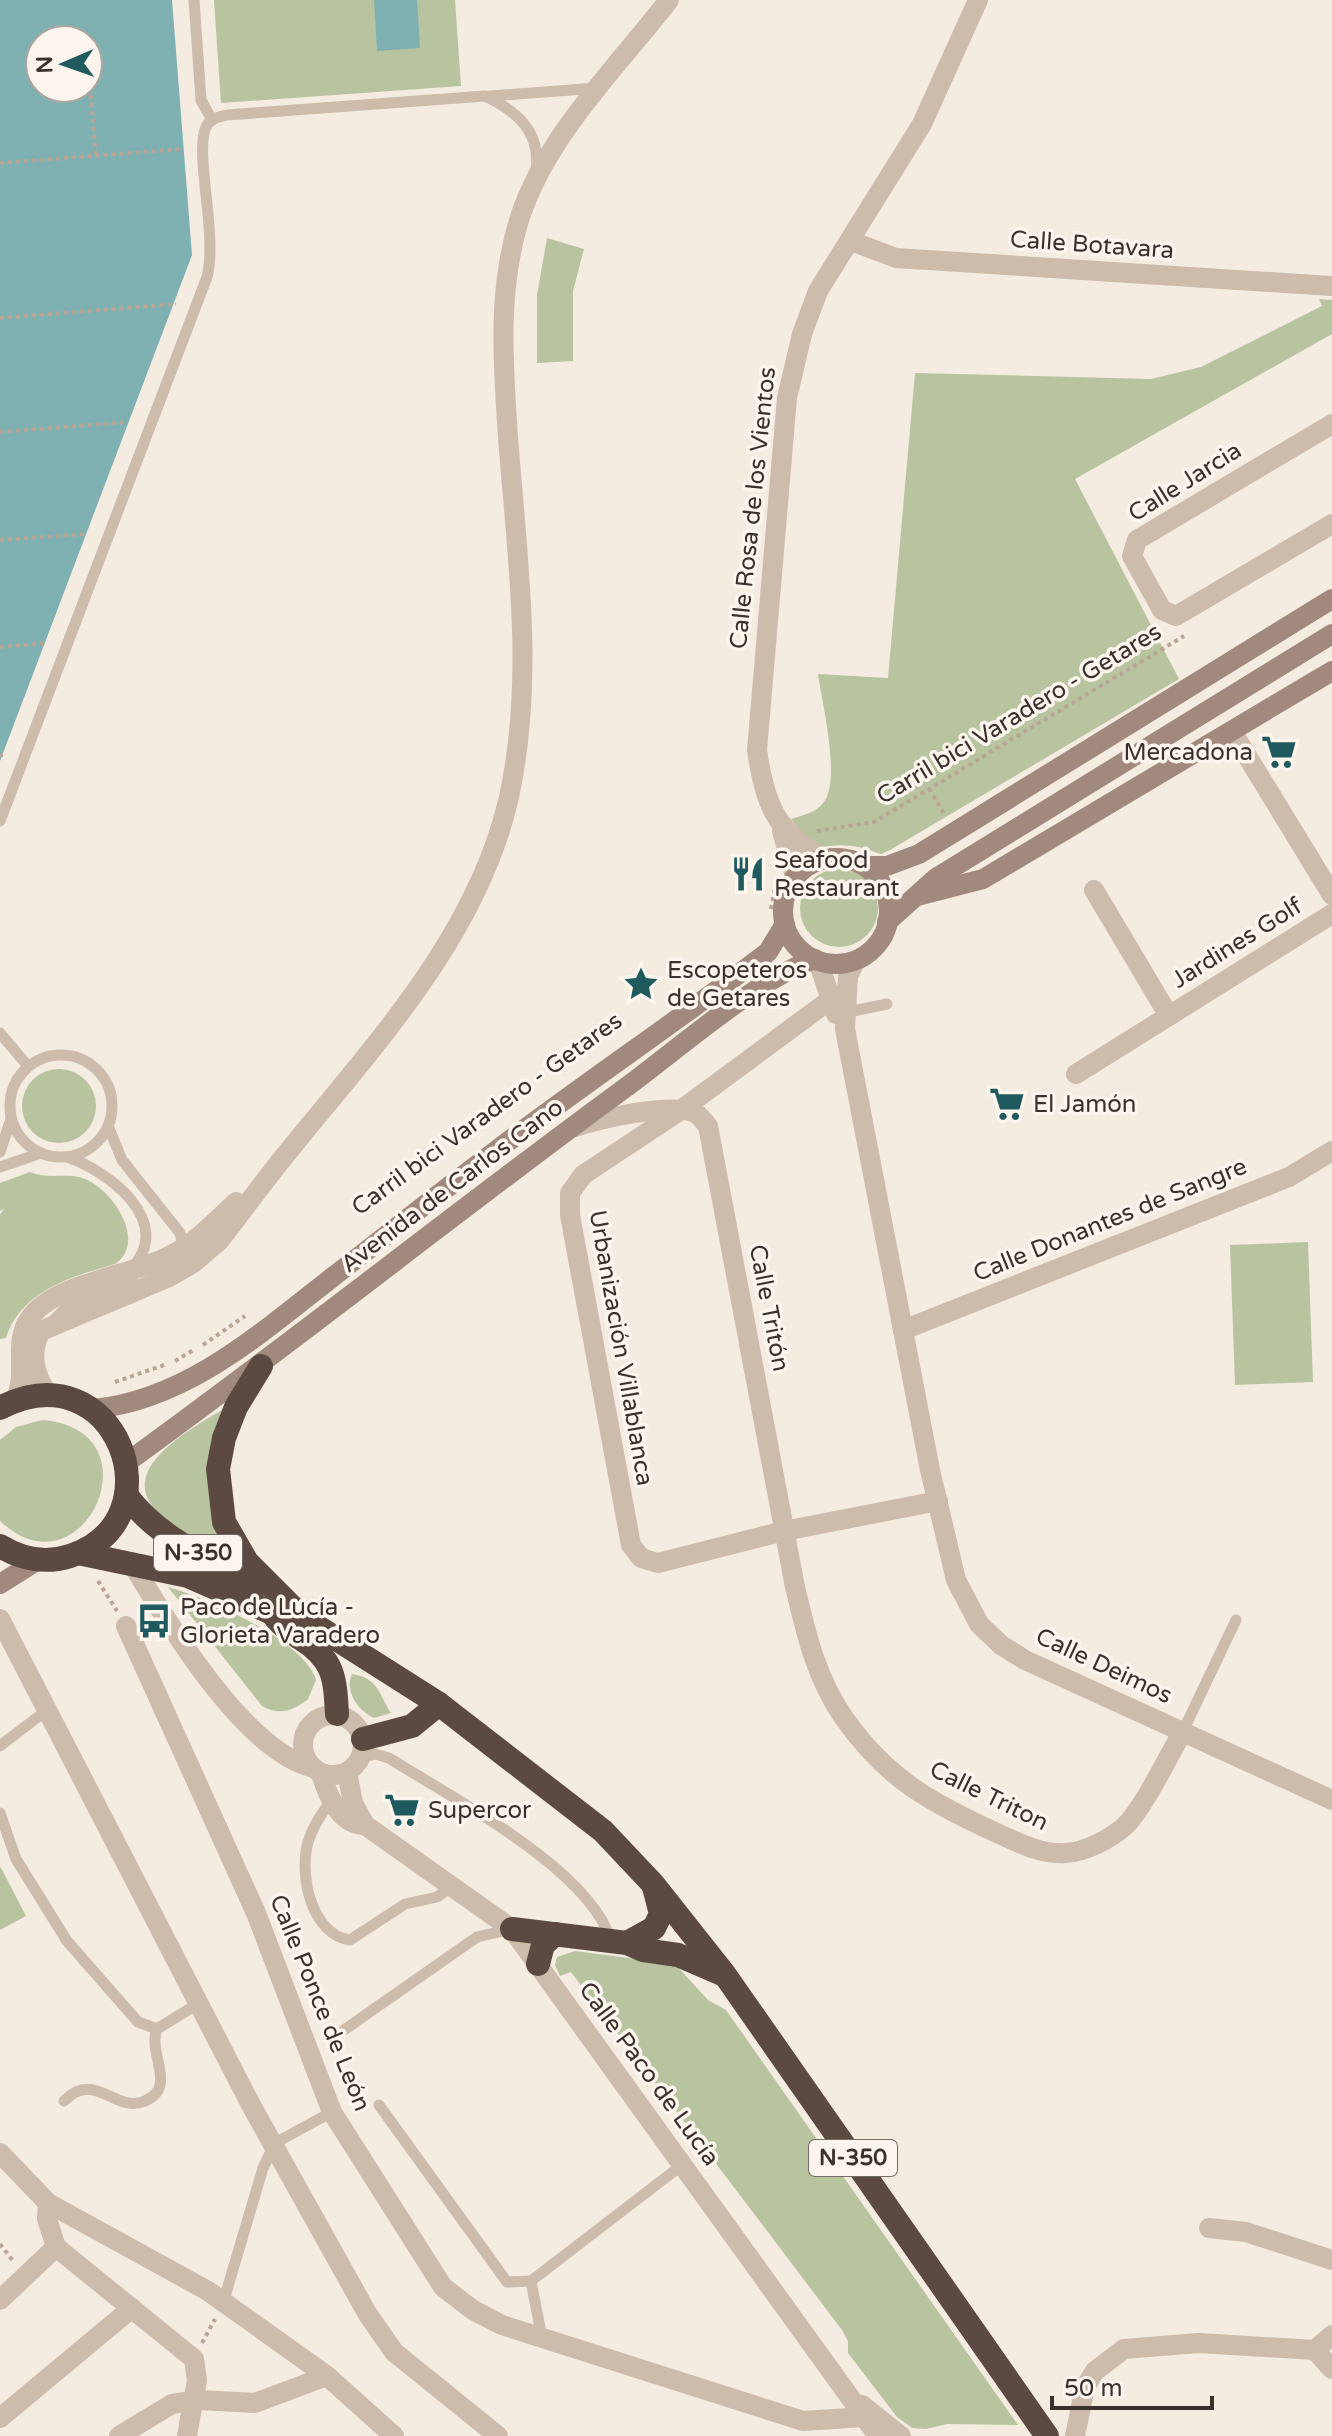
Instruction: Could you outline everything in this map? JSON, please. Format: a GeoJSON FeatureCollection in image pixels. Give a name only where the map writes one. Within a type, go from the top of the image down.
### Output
{"type":"FeatureCollection","features":[{"type":"Feature","properties":{"kind":"highway"},"geometry":{"type":"LineString","coordinates":[[261,1366],[236,1407],[224,1438],[219,1498],[234,1544],[277,1603],[280,1625],[326,1657],[333,1675],[337,1714]]}},
{"type":"Feature","properties":{"kind":"highway"},"geometry":{"type":"LineString","coordinates":[[7,1404],[48,1394],[79,1401],[93,1409]]}},
{"type":"Feature","properties":{"kind":"highway","name":"N-350"},"geometry":{"type":"LineString","coordinates":[[78,1553],[109,1530],[126,1495],[126,1463],[115,1433],[93,1409]]}},
{"type":"Feature","properties":{"kind":"highway","name":"N-350"},"geometry":{"type":"LineString","coordinates":[[126,1495],[153,1526],[170,1538],[439,1704],[603,1831],[653,1884],[725,1975],[1047,2436]]}},
{"type":"Feature","properties":{"kind":"highway"},"geometry":{"type":"LineString","coordinates":[[0,1546],[38,1560]]}},
{"type":"Feature","properties":{"kind":"highway","name":"N-350"},"geometry":{"type":"LineString","coordinates":[[38,1560],[78,1553],[131,1562],[277,1603]]}},
{"type":"Feature","properties":{"kind":"highway"},"geometry":{"type":"LineString","coordinates":[[357,1756],[412,1726],[439,1704]]}},
{"type":"Feature","properties":{"kind":"highway"},"geometry":{"type":"LineString","coordinates":[[619,1942],[654,1928],[661,1914],[653,1884]]}},
{"type":"Feature","properties":{"kind":"highway"},"geometry":{"type":"LineString","coordinates":[[512,1929],[619,1942],[643,1950],[678,1955],[725,1975]]}},
{"type":"Feature","properties":{"kind":"highway"},"geometry":{"type":"LineString","coordinates":[[538,1964],[543,1945],[555,1934]]}},
{"type":"Feature","properties":{"kind":"street"},"geometry":{"type":"LineString","coordinates":[[48,1394],[40,1383],[34,1349],[41,1331],[51,1324],[147,1288],[193,1263],[219,1241],[389,1028],[443,949],[470,902],[493,850],[509,797],[522,716],[525,650],[502,323],[507,274],[522,212],[541,171],[669,0]]}},
{"type":"Feature","properties":{"kind":"street","name":"Calle Rosa de los Vientos"},"geometry":{"type":"LineString","coordinates":[[824,859],[792,845],[779,824],[762,783],[757,750],[787,398],[802,334],[818,291],[922,124],[978,0]]}},
{"type":"Feature","properties":{"kind":"street","name":"Calle Botavara"},"geometry":{"type":"LineString","coordinates":[[851,241],[896,258],[1332,286]]}},
{"type":"Feature","properties":{"kind":"street","name":"Calle Jarcia"},"geometry":{"type":"LineString","coordinates":[[1332,424],[1137,540],[1132,556],[1162,610],[1176,616],[1332,524]]}},
{"type":"Feature","properties":{"kind":"street"},"geometry":{"type":"LineString","coordinates":[[795,876],[824,859],[841,858],[865,866],[887,866],[919,854],[1332,599]]}},
{"type":"Feature","properties":{"kind":"street"},"geometry":{"type":"LineString","coordinates":[[887,922],[936,878],[1332,634]]}},
{"type":"Feature","properties":{"kind":"street"},"geometry":{"type":"LineString","coordinates":[[917,896],[983,879],[1233,733],[1332,671]]}},
{"type":"Feature","properties":{"kind":"street"},"geometry":{"type":"LineString","coordinates":[[1233,733],[1332,899]]}},
{"type":"Feature","properties":{"kind":"street"},"geometry":{"type":"LineString","coordinates":[[792,845],[795,876],[778,918],[797,947],[817,960],[843,963],[856,960],[876,945],[889,910],[882,885],[865,866]]}},
{"type":"Feature","properties":{"kind":"street","name":"Jardines Golf"},"geometry":{"type":"LineString","coordinates":[[1094,890],[1169,1016]]}},
{"type":"Feature","properties":{"kind":"street","name":"Jardines Golf"},"geometry":{"type":"LineString","coordinates":[[1076,1074],[1169,1016],[1332,899]]}},
{"type":"Feature","properties":{"kind":"street","name":"Avenida de Carlos Cano"},"geometry":{"type":"LineString","coordinates":[[93,1409],[114,1407],[162,1392],[214,1365],[265,1330],[495,1151],[768,952],[778,918]]}},
{"type":"Feature","properties":{"kind":"street","name":"Avenida de Carlos Cano"},"geometry":{"type":"LineString","coordinates":[[126,1463],[261,1366],[571,1128],[770,982],[817,960]]}},
{"type":"Feature","properties":{"kind":"street","name":"Calle Deimos"},"geometry":{"type":"LineString","coordinates":[[817,960],[843,1009],[938,1501],[956,1580],[979,1624],[1001,1645],[1025,1660],[1332,1800]]}},
{"type":"Feature","properties":{"kind":"street"},"geometry":{"type":"LineString","coordinates":[[843,1009],[856,960]]}},
{"type":"Feature","properties":{"kind":"street","name":"Urbanización Villablanca"},"geometry":{"type":"LineString","coordinates":[[843,1009],[583,1175],[570,1193],[568,1204],[631,1545],[641,1558],[658,1563],[784,1531],[938,1501]]}},
{"type":"Feature","properties":{"kind":"street"},"geometry":{"type":"LineString","coordinates":[[571,1128],[612,1115],[681,1110]]}},
{"type":"Feature","properties":{"kind":"street","name":"Calle Tritón"},"geometry":{"type":"LineString","coordinates":[[681,1110],[696,1113],[708,1126],[784,1531]]}},
{"type":"Feature","properties":{"kind":"street","name":"Calle Donantes de Sangre"},"geometry":{"type":"LineString","coordinates":[[903,1330],[1289,1177],[1332,1151]]}},
{"type":"Feature","properties":{"kind":"street"},"geometry":{"type":"LineString","coordinates":[[7,1404],[23,1380],[21,1350],[28,1319],[56,1297],[169,1257],[272,1171]]}},
{"type":"Feature","properties":{"kind":"street","name":"Calle Triton"},"geometry":{"type":"LineString","coordinates":[[784,1531],[812,1659],[842,1716],[881,1764],[929,1802],[1022,1845],[1045,1853],[1068,1854],[1099,1843],[1127,1824],[1183,1731]]}},
{"type":"Feature","properties":{"kind":"street"},"geometry":{"type":"LineString","coordinates":[[0,1584],[38,1560]]}},
{"type":"Feature","properties":{"kind":"street"},"geometry":{"type":"LineString","coordinates":[[131,1562],[172,1630],[271,1748],[292,1762],[339,1775],[357,1756]]}},
{"type":"Feature","properties":{"kind":"street"},"geometry":{"type":"LineString","coordinates":[[0,1619],[319,2231],[394,2352],[498,2436]]}},
{"type":"Feature","properties":{"kind":"street","name":"Calle Ponce de León"},"geometry":{"type":"LineString","coordinates":[[126,1626],[256,1913],[332,2112],[443,2287],[473,2310],[542,2338],[803,2421],[864,2417]]}},
{"type":"Feature","properties":{"kind":"street"},"geometry":{"type":"LineString","coordinates":[[331,1801],[303,1750],[305,1731],[318,1717],[337,1714],[354,1723],[357,1756],[353,1803],[365,1825]]}},
{"type":"Feature","properties":{"kind":"street","name":"Calle Paco de Lucía"},"geometry":{"type":"LineString","coordinates":[[331,1801],[348,1821],[365,1825],[512,1929],[878,2436]]}},
{"type":"Feature","properties":{"kind":"street"},"geometry":{"type":"LineString","coordinates":[[0,2153],[48,2203],[223,2303],[327,2376],[394,2436]]}},
{"type":"Feature","properties":{"kind":"street"},"geometry":{"type":"LineString","coordinates":[[48,2203],[47,2219],[56,2247],[194,2359],[197,2380],[187,2436]]}},
{"type":"Feature","properties":{"kind":"street"},"geometry":{"type":"LineString","coordinates":[[1209,2228],[1246,2232],[1332,2260]]}},
{"type":"Feature","properties":{"kind":"street"},"geometry":{"type":"LineString","coordinates":[[0,2300],[56,2247]]}},
{"type":"Feature","properties":{"kind":"street"},"geometry":{"type":"LineString","coordinates":[[0,2418],[132,2308]]}},
{"type":"Feature","properties":{"kind":"street"},"geometry":{"type":"LineString","coordinates":[[1315,2350],[1332,2335]]}},
{"type":"Feature","properties":{"kind":"street"},"geometry":{"type":"LineString","coordinates":[[1075,2436],[1085,2387],[1095,2371],[1124,2349],[1199,2343],[1315,2350],[1332,2369]]}},
{"type":"Feature","properties":{"kind":"street"},"geometry":{"type":"LineString","coordinates":[[119,2436],[172,2404],[193,2401],[255,2403],[327,2376]]}},
{"type":"Feature","properties":{"kind":"street","name":"Calle Paco de Lucía"},"geometry":{"type":"LineString","coordinates":[[849,2396],[901,2436]]}},
{"type":"Feature","properties":{"kind":"lane"},"geometry":{"type":"LineString","coordinates":[[194,0],[201,100],[212,120]]}},
{"type":"Feature","properties":{"kind":"lane"},"geometry":{"type":"LineString","coordinates":[[0,821],[207,277],[213,249],[204,146],[206,127],[212,120],[227,115],[601,88]]}},
{"type":"Feature","properties":{"kind":"lane"},"geometry":{"type":"LineString","coordinates":[[485,96],[515,113],[531,133],[536,168],[522,212]]}},
{"type":"Feature","properties":{"kind":"lane"},"geometry":{"type":"LineString","coordinates":[[843,1009],[887,1004]]}},
{"type":"Feature","properties":{"kind":"lane"},"geometry":{"type":"LineString","coordinates":[[0,1033],[28,1066]]}},
{"type":"Feature","properties":{"kind":"lane"},"geometry":{"type":"LineString","coordinates":[[0,1152],[11,1118],[11,1096],[28,1066],[63,1054],[87,1061],[105,1078],[110,1090],[112,1114],[108,1126],[92,1147],[67,1157]]}},
{"type":"Feature","properties":{"kind":"lane"},"geometry":{"type":"LineString","coordinates":[[11,1118],[22,1139],[41,1153]]}},
{"type":"Feature","properties":{"kind":"lane"},"geometry":{"type":"LineString","coordinates":[[51,1324],[69,1304],[164,1268],[183,1253],[185,1246],[180,1233],[130,1173],[108,1126]]}},
{"type":"Feature","properties":{"kind":"lane"},"geometry":{"type":"LineString","coordinates":[[0,1167],[41,1153],[67,1157],[104,1173],[141,1215],[145,1228],[144,1250],[126,1273]]}},
{"type":"Feature","properties":{"kind":"lane"},"geometry":{"type":"LineString","coordinates":[[1183,1731],[1236,1620]]}},
{"type":"Feature","properties":{"kind":"lane"},"geometry":{"type":"LineString","coordinates":[[0,1746],[47,1710]]}},
{"type":"Feature","properties":{"kind":"lane"},"geometry":{"type":"LineString","coordinates":[[357,1756],[375,1754],[389,1758],[543,1857],[598,1910],[619,1942]]}},
{"type":"Feature","properties":{"kind":"lane"},"geometry":{"type":"LineString","coordinates":[[331,1801],[314,1827],[305,1865],[316,1915],[329,1933],[350,1940],[405,1904],[437,1897],[452,1886]]}},
{"type":"Feature","properties":{"kind":"lane"},"geometry":{"type":"LineString","coordinates":[[0,1813],[16,1859],[67,1941],[138,2022],[157,2029]]}},
{"type":"Feature","properties":{"kind":"lane"},"geometry":{"type":"LineString","coordinates":[[344,2030],[477,1937],[512,1929]]}},
{"type":"Feature","properties":{"kind":"lane"},"geometry":{"type":"LineString","coordinates":[[64,2101],[79,2090],[89,2089],[129,2103],[147,2101],[154,2095],[162,2077],[153,2044],[157,2029],[199,2003]]}},
{"type":"Feature","properties":{"kind":"lane"},"geometry":{"type":"LineString","coordinates":[[379,2105],[507,2282],[531,2281],[682,2165]]}},
{"type":"Feature","properties":{"kind":"lane"},"geometry":{"type":"LineString","coordinates":[[223,2303],[263,2168],[275,2143],[332,2112]]}},
{"type":"Feature","properties":{"kind":"lane"},"geometry":{"type":"LineString","coordinates":[[531,2281],[542,2338]]}},
{"type":"Feature","properties":{"kind":"path"},"geometry":{"type":"LineString","coordinates":[[91,104],[96,157]]}},
{"type":"Feature","properties":{"kind":"path"},"geometry":{"type":"LineString","coordinates":[[0,163],[183,149]]}},
{"type":"Feature","properties":{"kind":"path"},"geometry":{"type":"LineString","coordinates":[[0,318],[176,304]]}},
{"type":"Feature","properties":{"kind":"path"},"geometry":{"type":"LineString","coordinates":[[0,432],[128,422]]}},
{"type":"Feature","properties":{"kind":"path"},"geometry":{"type":"LineString","coordinates":[[0,540],[86,534]]}},
{"type":"Feature","properties":{"kind":"path","name":"Carril bici Varadero - Getares"},"geometry":{"type":"LineString","coordinates":[[792,845],[802,832],[851,828],[874,822],[1194,630]]}},
{"type":"Feature","properties":{"kind":"path"},"geometry":{"type":"LineString","coordinates":[[0,647],[47,643]]}},
{"type":"Feature","properties":{"kind":"path"},"geometry":{"type":"LineString","coordinates":[[778,918],[782,859],[792,845]]}},
{"type":"Feature","properties":{"kind":"path"},"geometry":{"type":"LineString","coordinates":[[111,1383],[171,1363],[251,1312]]}},
{"type":"Feature","properties":{"kind":"path"},"geometry":{"type":"LineString","coordinates":[[78,1553],[126,1626]]}},
{"type":"Feature","properties":{"kind":"path"},"geometry":{"type":"LineString","coordinates":[[194,2359],[223,2303]]}},
{"type":"Feature","properties":{"kind":"green space"},"geometry":{"type":"Polygon","coordinates":[[[214,0],[455,0],[461,86],[221,103],[214,0]]]}},
{"type":"Feature","properties":{"kind":"green space"},"geometry":{"type":"Polygon","coordinates":[[[547,238],[584,249],[573,291],[573,361],[537,363],[537,295],[547,238]]]}},
{"type":"Feature","properties":{"kind":"green space"},"geometry":{"type":"Polygon","coordinates":[[[1319,299],[1332,300],[1332,334],[1075,479],[1179,679],[890,850],[881,854],[840,845],[814,849],[791,819],[817,809],[829,791],[831,759],[818,674],[888,678],[915,373],[1151,379],[1201,367],[1322,306],[1319,299]]]}},
{"type":"Feature","properties":{"kind":"green space"},"geometry":{"type":"Polygon","coordinates":[[[839,869],[854,872],[867,880],[875,893],[878,908],[875,923],[867,936],[854,944],[839,947],[824,944],[811,936],[803,923],[800,908],[803,893],[811,880],[824,872],[839,869]]]}},
{"type":"Feature","properties":{"kind":"green space"},"geometry":{"type":"Polygon","coordinates":[[[59,1069],[80,1075],[90,1085],[96,1106],[90,1127],[80,1137],[59,1143],[38,1137],[28,1127],[22,1106],[28,1085],[38,1075],[59,1069]]]}},
{"type":"Feature","properties":{"kind":"green space"},"geometry":{"type":"Polygon","coordinates":[[[30,1172],[78,1177],[95,1185],[115,1204],[127,1230],[128,1243],[115,1264],[81,1274],[35,1297],[13,1322],[6,1338],[0,1339],[0,1215],[4,1209],[0,1211],[0,1183],[30,1172]]]}},
{"type":"Feature","properties":{"kind":"green space"},"geometry":{"type":"Polygon","coordinates":[[[1308,1242],[1313,1382],[1235,1385],[1230,1245],[1308,1242]]]}},
{"type":"Feature","properties":{"kind":"green space"},"geometry":{"type":"Polygon","coordinates":[[[226,1408],[233,1560],[169,1523],[152,1505],[145,1488],[149,1470],[163,1451],[189,1430],[226,1408]]]}},
{"type":"Feature","properties":{"kind":"green space"},"geometry":{"type":"Polygon","coordinates":[[[42,1420],[78,1430],[97,1451],[103,1477],[97,1504],[81,1526],[58,1540],[31,1540],[0,1521],[0,1440],[16,1427],[42,1420]]]}},
{"type":"Feature","properties":{"kind":"green space"},"geometry":{"type":"Polygon","coordinates":[[[168,1587],[252,1623],[293,1650],[308,1665],[316,1680],[308,1699],[286,1711],[274,1711],[262,1706],[168,1587]]]}},
{"type":"Feature","properties":{"kind":"green space"},"geometry":{"type":"Polygon","coordinates":[[[352,1674],[373,1683],[391,1713],[374,1718],[363,1710],[351,1693],[352,1674]]]}},
{"type":"Feature","properties":{"kind":"green space"},"geometry":{"type":"Polygon","coordinates":[[[0,1866],[26,1916],[0,1930],[0,1866]]]}},
{"type":"Feature","properties":{"kind":"green space"},"geometry":{"type":"Polygon","coordinates":[[[575,1951],[675,1964],[708,2000],[726,2010],[1018,2425],[947,2424],[926,2429],[912,2428],[897,2417],[848,2353],[848,2341],[842,2330],[571,1972],[560,1976],[555,1965],[557,1957],[575,1951]]]}},
{"type":"Feature","properties":{"kind":"water"},"geometry":{"type":"Polygon","coordinates":[[[0,0],[172,0],[192,255],[0,761],[0,0]]]}},
{"type":"Feature","properties":{"kind":"water"},"geometry":{"type":"Polygon","coordinates":[[[374,0],[417,0],[420,48],[377,51],[374,0]]]}},
{"type":"Feature","properties":{"kind":"place","name":"Mercadona"},"geometry":{"type":"Point","coordinates":[1279,752]}},
{"type":"Feature","properties":{"kind":"place","name":"Seafood Restaurant"},"geometry":{"type":"Point","coordinates":[748,874]}},
{"type":"Feature","properties":{"kind":"place","name":"Escopeteros de Getares"},"geometry":{"type":"Point","coordinates":[641,984]}},
{"type":"Feature","properties":{"kind":"place","name":"El Jamón"},"geometry":{"type":"Point","coordinates":[1007,1104]}},
{"type":"Feature","properties":{"kind":"place","name":"Paco de Lucía - Glorieta Varadero"},"geometry":{"type":"Point","coordinates":[154,1621]}},
{"type":"Feature","properties":{"kind":"place","name":"Supercor"},"geometry":{"type":"Point","coordinates":[402,1810]}}]}
